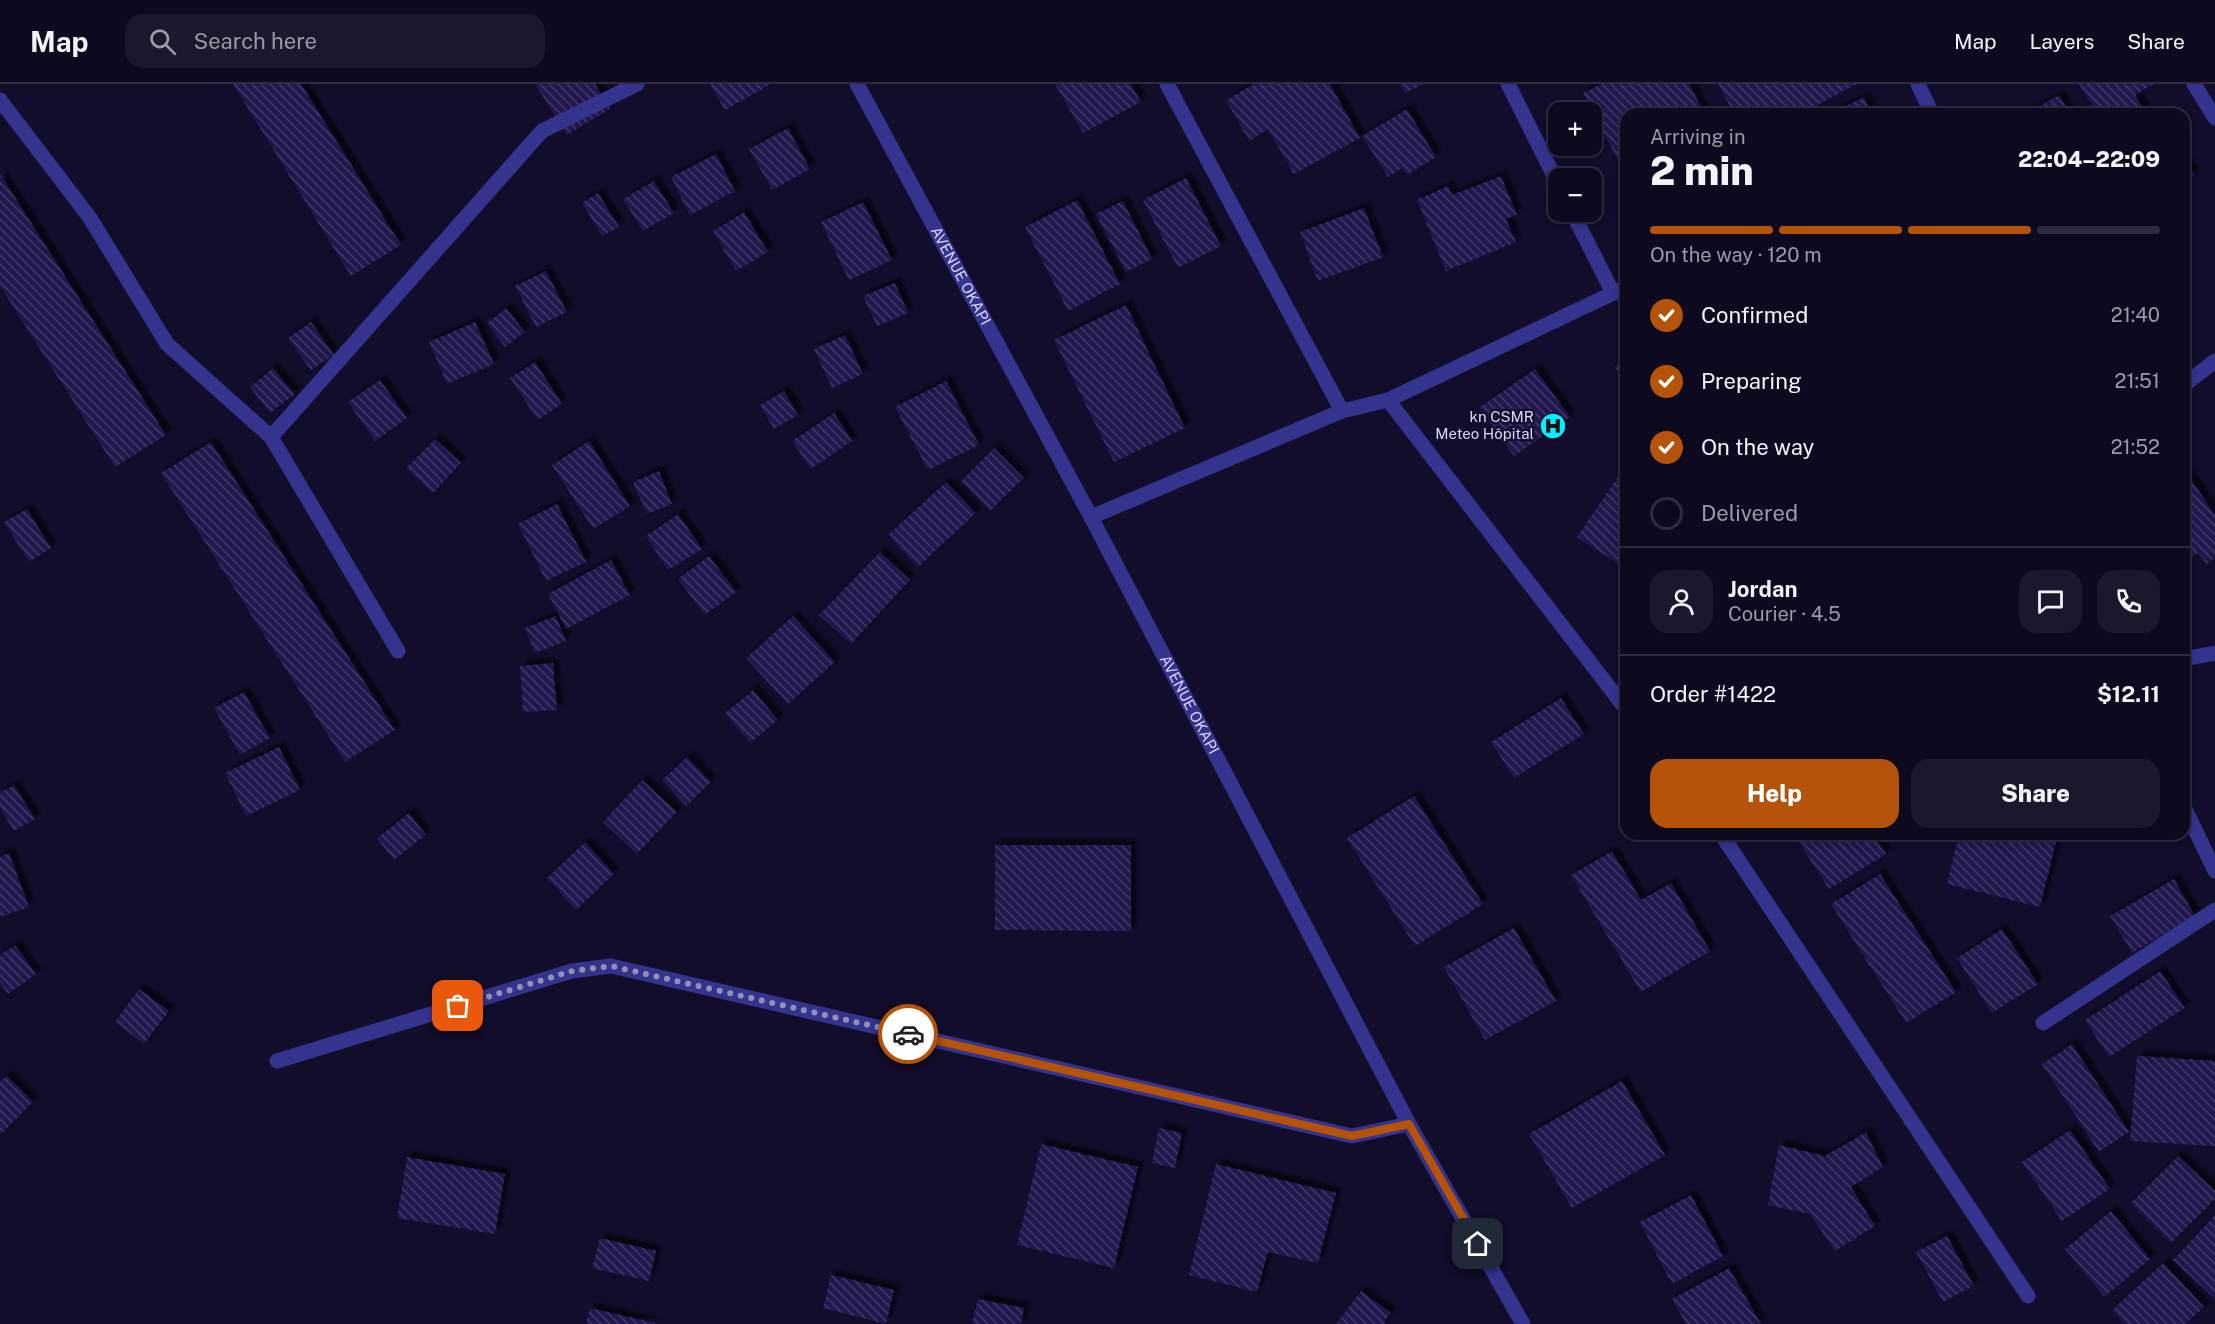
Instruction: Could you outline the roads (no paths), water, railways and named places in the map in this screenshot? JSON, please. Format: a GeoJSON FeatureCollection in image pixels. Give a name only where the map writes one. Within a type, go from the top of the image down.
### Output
{"type":"FeatureCollection","features":[{"type":"Feature","properties":{"kind":"street"},"geometry":{"type":"LineString","coordinates":[[271,437],[542,131],[637,84]]}},
{"type":"Feature","properties":{"kind":"street","name":"AVENUE OKAPI"},"geometry":{"type":"LineString","coordinates":[[857,84],[1091,517],[1409,1124],[1523,1324]]}},
{"type":"Feature","properties":{"kind":"street"},"geometry":{"type":"LineString","coordinates":[[1167,84],[1342,411]]}},
{"type":"Feature","properties":{"kind":"street"},"geometry":{"type":"LineString","coordinates":[[1509,84],[1550,168]]}},
{"type":"Feature","properties":{"kind":"street"},"geometry":{"type":"LineString","coordinates":[[1917,84],[1929,108]]}},
{"type":"Feature","properties":{"kind":"street"},"geometry":{"type":"LineString","coordinates":[[2194,84],[2215,117]]}},
{"type":"Feature","properties":{"kind":"street"},"geometry":{"type":"LineString","coordinates":[[0,100],[90,218],[167,344],[271,437],[398,651]]}},
{"type":"Feature","properties":{"kind":"street"},"geometry":{"type":"LineString","coordinates":[[1091,517],[1342,411],[1388,400],[1620,290],[1578,222]]}},
{"type":"Feature","properties":{"kind":"street"},"geometry":{"type":"LineString","coordinates":[[2190,380],[2215,361]]}},
{"type":"Feature","properties":{"kind":"street"},"geometry":{"type":"LineString","coordinates":[[1388,400],[1620,701]]}},
{"type":"Feature","properties":{"kind":"street"},"geometry":{"type":"LineString","coordinates":[[2190,658],[2215,653]]}},
{"type":"Feature","properties":{"kind":"street"},"geometry":{"type":"LineString","coordinates":[[2190,819],[2215,871]]}},
{"type":"Feature","properties":{"kind":"street"},"geometry":{"type":"LineString","coordinates":[[1725,840],[2028,1296]]}},
{"type":"Feature","properties":{"kind":"street"},"geometry":{"type":"LineString","coordinates":[[2043,1023],[2215,910]]}},
{"type":"Feature","properties":{"kind":"street"},"geometry":{"type":"LineString","coordinates":[[277,1061],[572,971],[611,966],[1352,1136],[1409,1124]]}},
{"type":"Feature","properties":{"kind":"place","name":"kn CSMR Meteo Hôpital"},"geometry":{"type":"Point","coordinates":[1553,426]}}]}
